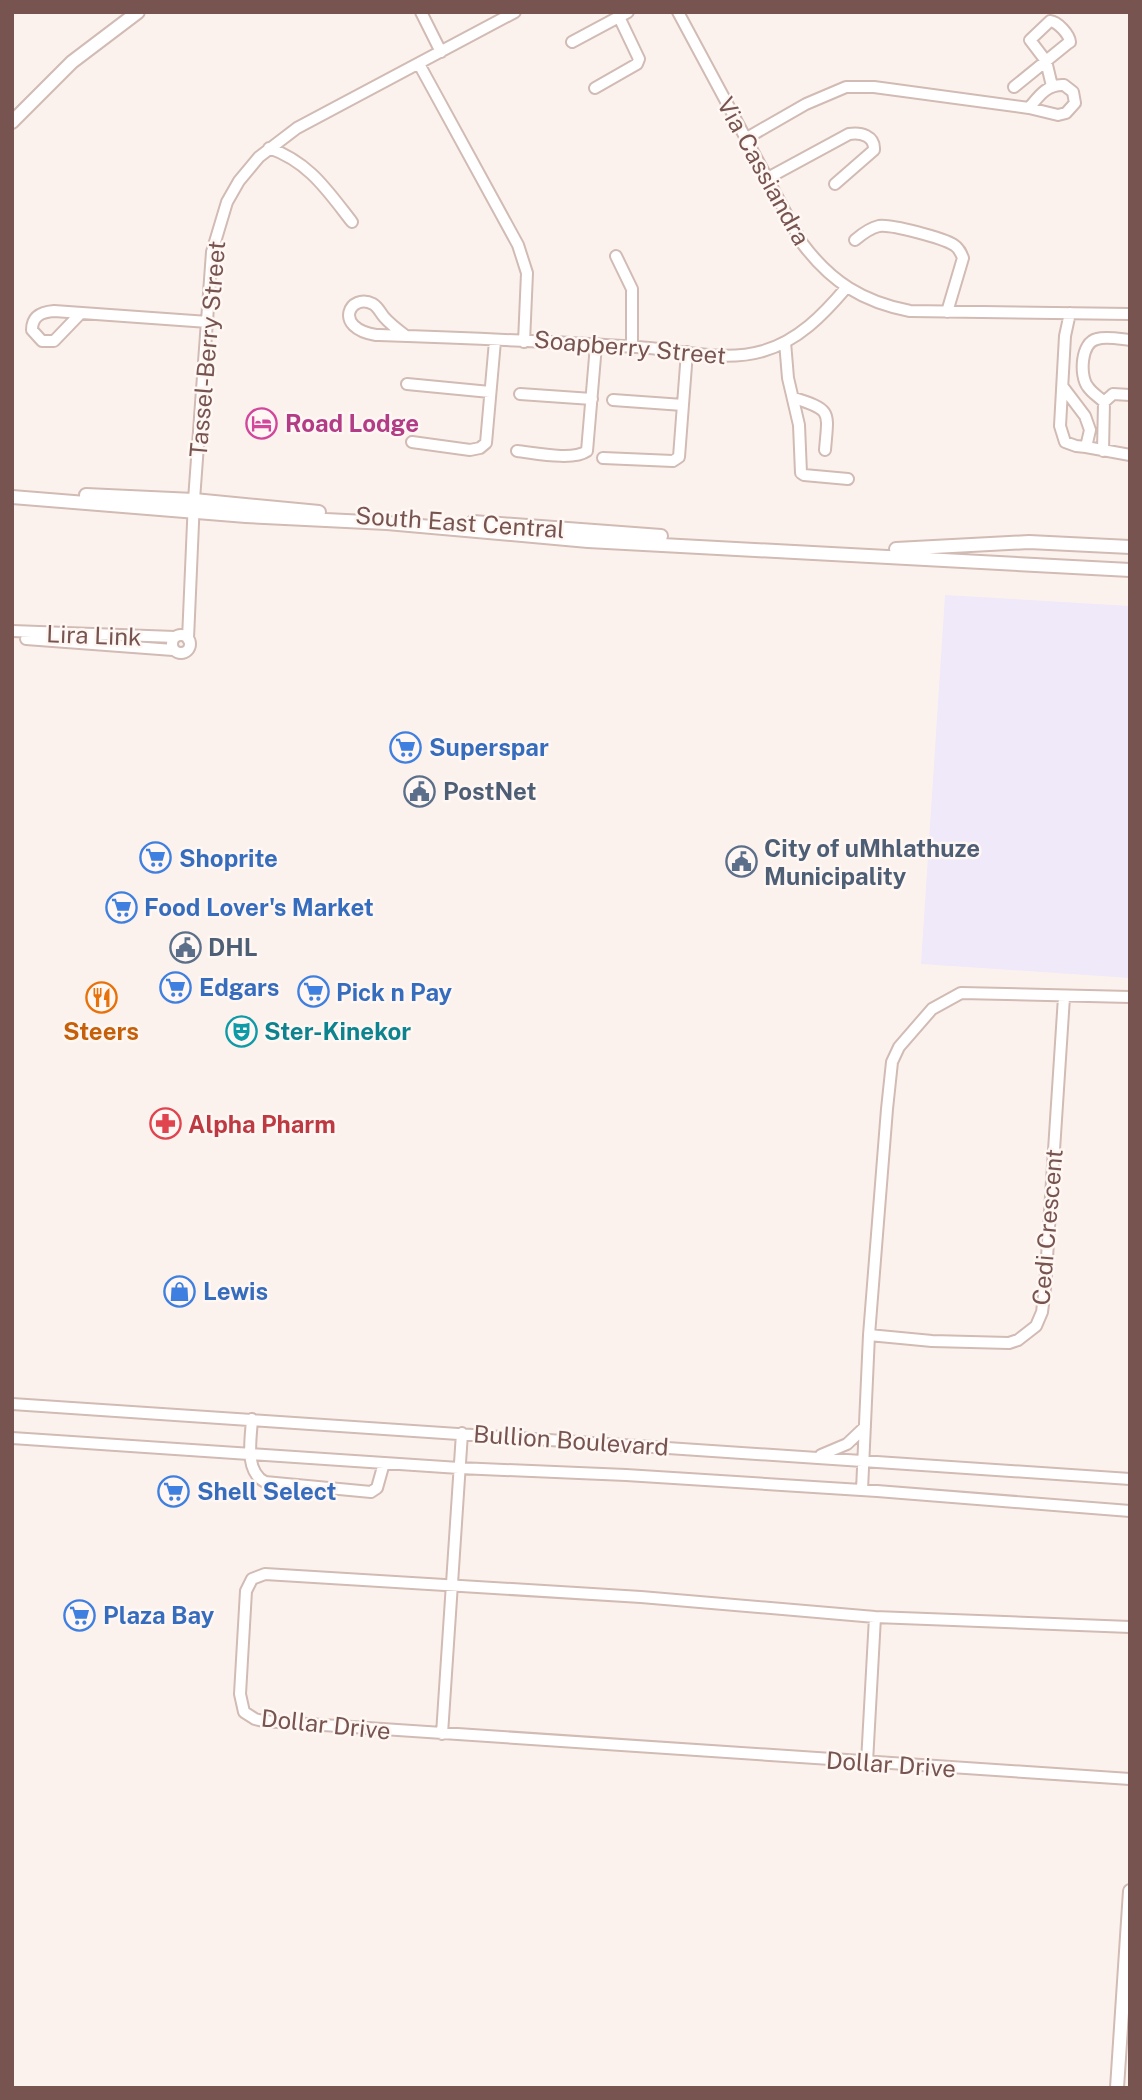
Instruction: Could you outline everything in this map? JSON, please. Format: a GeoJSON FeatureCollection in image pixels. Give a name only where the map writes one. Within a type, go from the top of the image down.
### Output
{"type":"FeatureCollection","features":[{"type":"Feature","properties":{"kind":"street"},"geometry":{"type":"LineString","coordinates":[[12,122],[72,62],[138,12]]}},
{"type":"Feature","properties":{"kind":"street"},"geometry":{"type":"LineString","coordinates":[[421,12],[440,52]]}},
{"type":"Feature","properties":{"kind":"street","name":"Tassel-Berry Street"},"geometry":{"type":"LineString","coordinates":[[194,506],[212,252],[222,216],[239,181],[259,156],[304,123],[515,12]]}},
{"type":"Feature","properties":{"kind":"street","name":"Via Cassiandra"},"geometry":{"type":"LineString","coordinates":[[678,12],[765,178],[807,250],[846,288],[886,306],[909,311],[1130,314]]}},
{"type":"Feature","properties":{"kind":"street"},"geometry":{"type":"LineString","coordinates":[[572,42],[623,15],[639,59],[637,64],[595,88]]}},
{"type":"Feature","properties":{"kind":"street"},"geometry":{"type":"LineString","coordinates":[[1014,86],[1046,61],[1052,86]]}},
{"type":"Feature","properties":{"kind":"street","name":"Soapberry Street"},"geometry":{"type":"LineString","coordinates":[[419,64],[525,261],[527,285],[524,342],[632,346],[736,356],[762,351],[805,330],[846,288]]}},
{"type":"Feature","properties":{"kind":"street"},"geometry":{"type":"LineString","coordinates":[[745,139],[806,104],[846,88],[874,87],[1029,108],[1058,115],[1072,108],[1075,103],[1073,92],[1064,85],[1052,86],[1029,108]]}},
{"type":"Feature","properties":{"kind":"street"},"geometry":{"type":"LineString","coordinates":[[765,178],[849,135],[856,133],[869,137],[874,143],[874,150],[835,184]]}},
{"type":"Feature","properties":{"kind":"street"},"geometry":{"type":"LineString","coordinates":[[269,148],[293,157],[322,184],[352,222]]}},
{"type":"Feature","properties":{"kind":"street"},"geometry":{"type":"LineString","coordinates":[[855,240],[863,233],[884,226],[954,245],[962,258],[947,312]]}},
{"type":"Feature","properties":{"kind":"street"},"geometry":{"type":"LineString","coordinates":[[616,256],[632,289],[632,346]]}},
{"type":"Feature","properties":{"kind":"street"},"geometry":{"type":"LineString","coordinates":[[406,336],[372,304],[361,302],[349,312],[349,321],[363,333],[406,336],[495,341],[524,342]]}},
{"type":"Feature","properties":{"kind":"street"},"geometry":{"type":"LineString","coordinates":[[1070,313],[1065,336],[1060,426],[1065,442],[1130,455]]}},
{"type":"Feature","properties":{"kind":"street"},"geometry":{"type":"LineString","coordinates":[[80,314],[208,322]]}},
{"type":"Feature","properties":{"kind":"street"},"geometry":{"type":"LineString","coordinates":[[1104,402],[1087,387],[1082,375],[1086,348],[1098,338],[1130,340]]}},
{"type":"Feature","properties":{"kind":"street"},"geometry":{"type":"LineString","coordinates":[[412,442],[470,450],[480,448],[486,443],[495,341]]}},
{"type":"Feature","properties":{"kind":"street"},"geometry":{"type":"LineString","coordinates":[[785,342],[788,379],[799,425],[801,473],[848,479]]}},
{"type":"Feature","properties":{"kind":"street"},"geometry":{"type":"LineString","coordinates":[[517,451],[569,455],[585,452],[596,345]]}},
{"type":"Feature","properties":{"kind":"street"},"geometry":{"type":"LineString","coordinates":[[603,458],[676,460],[679,457],[687,352]]}},
{"type":"Feature","properties":{"kind":"street"},"geometry":{"type":"LineString","coordinates":[[407,384],[490,393]]}},
{"type":"Feature","properties":{"kind":"street"},"geometry":{"type":"LineString","coordinates":[[1063,387],[1085,416],[1090,430],[1086,447]]}},
{"type":"Feature","properties":{"kind":"street"},"geometry":{"type":"LineString","coordinates":[[520,394],[592,399]]}},
{"type":"Feature","properties":{"kind":"street"},"geometry":{"type":"LineString","coordinates":[[1103,451],[1104,402],[1113,394],[1130,395]]}},
{"type":"Feature","properties":{"kind":"street"},"geometry":{"type":"LineString","coordinates":[[794,398],[820,406],[825,411],[828,418],[825,450]]}},
{"type":"Feature","properties":{"kind":"street"},"geometry":{"type":"LineString","coordinates":[[613,400],[683,405]]}},
{"type":"Feature","properties":{"kind":"street","name":"South East Central"},"geometry":{"type":"LineString","coordinates":[[12,491],[194,506]]}},
{"type":"Feature","properties":{"kind":"street","name":"South East Central"},"geometry":{"type":"LineString","coordinates":[[12,497],[360,515],[907,554]]}},
{"type":"Feature","properties":{"kind":"street"},"geometry":{"type":"LineString","coordinates":[[180,637],[190,646],[187,651],[179,654],[173,650],[171,643],[180,637],[188,610],[194,506]]}},
{"type":"Feature","properties":{"kind":"street"},"geometry":{"type":"LineString","coordinates":[[907,554],[1029,542],[1130,547]]}},
{"type":"Feature","properties":{"kind":"street"},"geometry":{"type":"LineString","coordinates":[[907,554],[1130,570]]}},
{"type":"Feature","properties":{"kind":"street","name":"Lira Link"},"geometry":{"type":"LineString","coordinates":[[12,631],[180,637]]}},
{"type":"Feature","properties":{"kind":"street","name":"Lira Link"},"geometry":{"type":"LineString","coordinates":[[12,638],[173,650]]}},
{"type":"Feature","properties":{"kind":"street"},"geometry":{"type":"LineString","coordinates":[[862,1490],[869,1335],[889,1079],[892,1062],[900,1047],[932,1009],[961,993],[1130,997]]}},
{"type":"Feature","properties":{"kind":"street","name":"Cedi Crescent"},"geometry":{"type":"LineString","coordinates":[[869,1335],[932,1341],[1009,1343],[1023,1338],[1036,1326],[1042,1312],[1045,1288],[1064,997]]}},
{"type":"Feature","properties":{"kind":"street","name":"Bullion Boulevard"},"geometry":{"type":"LineString","coordinates":[[12,1404],[1130,1479]]}},
{"type":"Feature","properties":{"kind":"street"},"geometry":{"type":"LineString","coordinates":[[252,1419],[250,1453],[256,1474],[265,1482],[354,1492],[375,1491],[384,1463]]}},
{"type":"Feature","properties":{"kind":"street"},"geometry":{"type":"LineString","coordinates":[[816,1457],[847,1444],[865,1427]]}},
{"type":"Feature","properties":{"kind":"street"},"geometry":{"type":"LineString","coordinates":[[442,1734],[462,1433]]}},
{"type":"Feature","properties":{"kind":"street","name":"Bullion Boulevard"},"geometry":{"type":"LineString","coordinates":[[12,1438],[459,1468],[626,1475],[862,1490],[1130,1511]]}},
{"type":"Feature","properties":{"kind":"street","name":"Dollar Drive"},"geometry":{"type":"LineString","coordinates":[[1130,1627],[875,1617],[641,1597],[265,1574],[248,1583],[244,1605],[240,1694],[241,1705],[249,1716],[263,1721],[1130,1779]]}},
{"type":"Feature","properties":{"kind":"street"},"geometry":{"type":"LineString","coordinates":[[867,1762],[875,1617]]}},
{"type":"Feature","properties":{"kind":"street"},"geometry":{"type":"LineString","coordinates":[[1117,2088],[1130,1891]]}},
{"type":"Feature","properties":{"kind":"shaded area"},"geometry":{"type":"Polygon","coordinates":[[[945,595],[1130,606],[1130,978],[921,964],[945,595]]]}},
{"type":"Feature","properties":{"kind":"place","name":"Road Lodge"},"geometry":{"type":"Point","coordinates":[262,423]}},
{"type":"Feature","properties":{"kind":"place","name":"Superspar"},"geometry":{"type":"Point","coordinates":[406,747]}},
{"type":"Feature","properties":{"kind":"place","name":"PostNet"},"geometry":{"type":"Point","coordinates":[420,791]}},
{"type":"Feature","properties":{"kind":"place","name":"Shoprite"},"geometry":{"type":"Point","coordinates":[156,858]}},
{"type":"Feature","properties":{"kind":"place","name":"City of uMhlathuze Municipality"},"geometry":{"type":"Point","coordinates":[741,862]}},
{"type":"Feature","properties":{"kind":"place","name":"Food Lover's Market"},"geometry":{"type":"Point","coordinates":[121,907]}},
{"type":"Feature","properties":{"kind":"place","name":"DHL"},"geometry":{"type":"Point","coordinates":[185,947]}},
{"type":"Feature","properties":{"kind":"place","name":"Edgars"},"geometry":{"type":"Point","coordinates":[176,987]}},
{"type":"Feature","properties":{"kind":"place","name":"Pick n Pay"},"geometry":{"type":"Point","coordinates":[313,992]}},
{"type":"Feature","properties":{"kind":"place","name":"Steers"},"geometry":{"type":"Point","coordinates":[101,997]}},
{"type":"Feature","properties":{"kind":"place","name":"Ster-Kinekor"},"geometry":{"type":"Point","coordinates":[241,1031]}},
{"type":"Feature","properties":{"kind":"place","name":"Alpha Pharm"},"geometry":{"type":"Point","coordinates":[165,1124]}},
{"type":"Feature","properties":{"kind":"place","name":"Lewis"},"geometry":{"type":"Point","coordinates":[180,1291]}},
{"type":"Feature","properties":{"kind":"place","name":"Shell Select"},"geometry":{"type":"Point","coordinates":[174,1491]}},
{"type":"Feature","properties":{"kind":"place","name":"Plaza Bay"},"geometry":{"type":"Point","coordinates":[80,1615]}}]}
